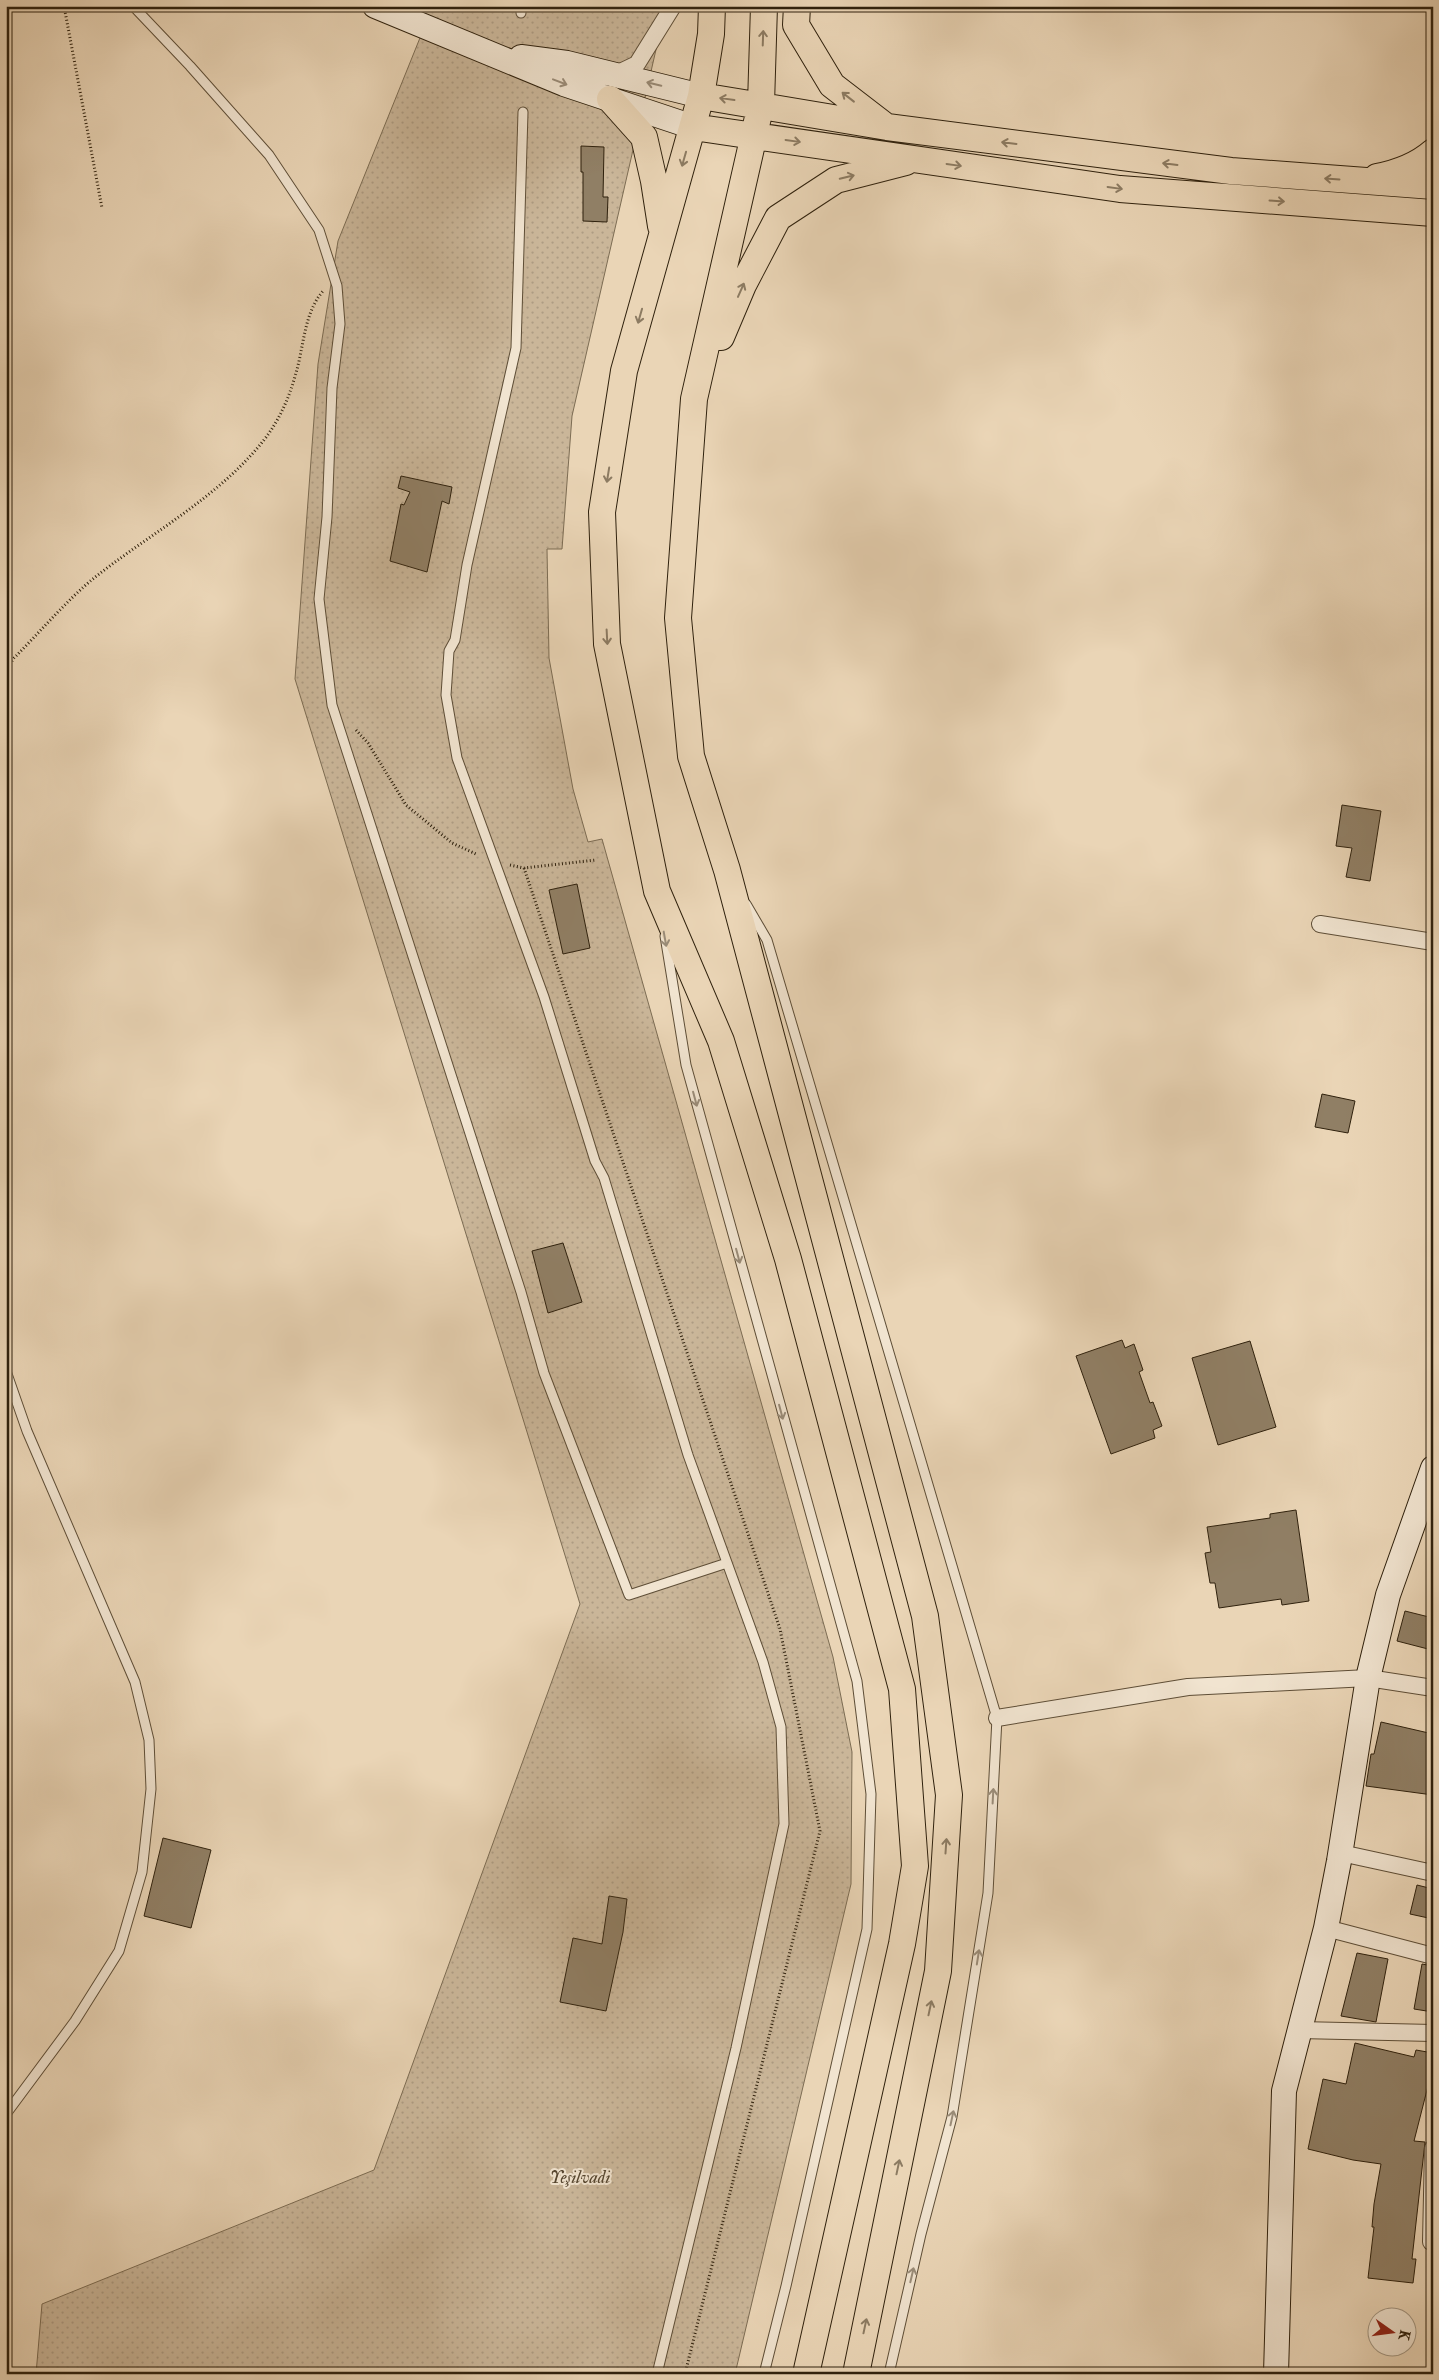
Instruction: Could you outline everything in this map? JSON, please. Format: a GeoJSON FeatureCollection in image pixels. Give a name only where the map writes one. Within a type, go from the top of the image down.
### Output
{"type":"FeatureCollection","features":[{"type":"Feature","properties":{"kind":"main road"},"geometry":{"type":"LineString","coordinates":[[712,6],[711,34],[701,96],[624,371],[602,512],[607,644],[657,891],[720,1041],[785,1249],[902,1689],[914,1866],[902,1944],[806,2374]]}},
{"type":"Feature","properties":{"kind":"main road"},"geometry":{"type":"LineString","coordinates":[[764,6],[761,104],[694,399],[678,618],[691,756],[727,870],[925,1616],[949,1795],[938,1971],[856,2374]]}},
{"type":"Feature","properties":{"kind":"main road"},"geometry":{"type":"LineString","coordinates":[[797,6],[796,25],[832,85],[886,127]]}},
{"type":"Feature","properties":{"kind":"main road"},"geometry":{"type":"LineString","coordinates":[[612,87],[644,136],[654,181],[662,237]]}},
{"type":"Feature","properties":{"kind":"main road"},"geometry":{"type":"LineString","coordinates":[[701,96],[761,104],[886,127],[1231,171],[1433,186]]}},
{"type":"Feature","properties":{"kind":"main road"},"geometry":{"type":"LineString","coordinates":[[693,127],[1120,189],[1426,215]]}},
{"type":"Feature","properties":{"kind":"main road"},"geometry":{"type":"LineString","coordinates":[[1360,180],[1388,175],[1422,161],[1433,152]]}},
{"type":"Feature","properties":{"kind":"main road"},"geometry":{"type":"LineString","coordinates":[[694,399],[743,285],[778,218],[836,180],[917,159]]}},
{"type":"Feature","properties":{"kind":"street"},"geometry":{"type":"LineString","coordinates":[[375,6],[564,84],[701,96]]}},
{"type":"Feature","properties":{"kind":"street"},"geometry":{"type":"LineString","coordinates":[[612,87],[637,64],[673,6]]}},
{"type":"Feature","properties":{"kind":"street"},"geometry":{"type":"LineString","coordinates":[[612,87],[693,127]]}},
{"type":"Feature","properties":{"kind":"street"},"geometry":{"type":"LineString","coordinates":[[1320,924],[1433,942]]}},
{"type":"Feature","properties":{"kind":"street"},"geometry":{"type":"LineString","coordinates":[[1276,2374],[1284,2091],[1326,1928],[1341,1853],[1368,1678],[1388,1595],[1433,1468]]}},
{"type":"Feature","properties":{"kind":"street"},"geometry":{"type":"LineString","coordinates":[[997,1718],[1188,1687],[1368,1678],[1433,1688]]}},
{"type":"Feature","properties":{"kind":"street"},"geometry":{"type":"LineString","coordinates":[[1341,1853],[1433,1872]]}},
{"type":"Feature","properties":{"kind":"street"},"geometry":{"type":"LineString","coordinates":[[1326,1928],[1433,1956]]}},
{"type":"Feature","properties":{"kind":"street"},"geometry":{"type":"LineString","coordinates":[[1299,2030],[1433,2033]]}},
{"type":"Feature","properties":{"kind":"street"},"geometry":{"type":"LineString","coordinates":[[1431,2242],[1433,2148]]}},
{"type":"Feature","properties":{"kind":"lane"},"geometry":{"type":"LineString","coordinates":[[133,6],[190,66],[269,155],[319,230],[337,286],[340,324],[332,388],[327,517],[319,599],[332,705],[521,1292],[544,1373],[629,1595],[727,1563]]}},
{"type":"Feature","properties":{"kind":"lane"},"geometry":{"type":"LineString","coordinates":[[523,112],[516,348],[468,565],[455,640],[449,651],[446,695],[457,758],[544,997],[595,1161],[607,1187],[688,1455],[763,1662],[781,1727],[784,1824],[736,2048],[657,2374]]}},
{"type":"Feature","properties":{"kind":"lane"},"geometry":{"type":"LineString","coordinates":[[727,870],[767,940],[997,1718],[988,1893],[952,2117],[889,2374]]}},
{"type":"Feature","properties":{"kind":"lane"},"geometry":{"type":"LineString","coordinates":[[657,891],[686,1065],[857,1681],[870,1794],[867,1929],[786,2286],[764,2374]]}},
{"type":"Feature","properties":{"kind":"lane"},"geometry":{"type":"LineString","coordinates":[[6,1371],[27,1431],[135,1682],[149,1740],[151,1789],[142,1872],[119,1952],[75,2021],[6,2114]]}},
{"type":"Feature","properties":{"kind":"path"},"geometry":{"type":"LineString","coordinates":[[64,6],[102,208]]}},
{"type":"Feature","properties":{"kind":"path"},"geometry":{"type":"LineString","coordinates":[[6,670],[14,658],[92,579],[221,484],[263,441],[283,414],[316,299],[334,277]]}},
{"type":"Feature","properties":{"kind":"path"},"geometry":{"type":"LineString","coordinates":[[332,705],[368,743],[406,805],[452,843],[495,862],[524,868],[596,860]]}},
{"type":"Feature","properties":{"kind":"path"},"geometry":{"type":"LineString","coordinates":[[524,868],[780,1629],[820,1831],[685,2374]]}},
{"type":"Feature","properties":{"kind":"green space","name":"Yeşilvadi"},"geometry":{"type":"Polygon","coordinates":[[[406,6],[666,6],[572,416],[562,549],[547,549],[549,658],[573,789],[588,842],[602,839],[833,1657],[852,1752],[851,1884],[735,2374],[36,2374],[42,2304],[374,2170],[580,1604],[295,679],[318,364],[338,241],[428,18],[406,6]]]}},
{"type":"Feature","properties":{"kind":"building"},"geometry":{"type":"Polygon","coordinates":[[[581,146],[604,147],[603,197],[608,197],[607,222],[583,221],[581,146]]]}},
{"type":"Feature","properties":{"kind":"building"},"geometry":{"type":"Polygon","coordinates":[[[401,476],[452,487],[449,504],[442,501],[427,572],[390,561],[401,504],[404,505],[410,492],[398,488],[401,476]]]}},
{"type":"Feature","properties":{"kind":"building"},"geometry":{"type":"Polygon","coordinates":[[[1342,805],[1381,811],[1370,881],[1346,877],[1352,848],[1336,846],[1342,805]]]}},
{"type":"Feature","properties":{"kind":"building"},"geometry":{"type":"Polygon","coordinates":[[[577,884],[590,948],[563,954],[549,890],[577,884]]]}},
{"type":"Feature","properties":{"kind":"building"},"geometry":{"type":"Polygon","coordinates":[[[1322,1094],[1355,1101],[1348,1133],[1315,1127],[1322,1094]]]}},
{"type":"Feature","properties":{"kind":"building"},"geometry":{"type":"Polygon","coordinates":[[[563,1243],[582,1302],[548,1313],[532,1251],[563,1243]]]}},
{"type":"Feature","properties":{"kind":"building"},"geometry":{"type":"Polygon","coordinates":[[[1122,1340],[1125,1348],[1134,1344],[1143,1370],[1139,1372],[1150,1403],[1153,1402],[1162,1426],[1153,1430],[1155,1438],[1111,1454],[1076,1356],[1122,1340]]]}},
{"type":"Feature","properties":{"kind":"building"},"geometry":{"type":"Polygon","coordinates":[[[1250,1341],[1276,1427],[1218,1445],[1192,1358],[1250,1341]]]}},
{"type":"Feature","properties":{"kind":"building"},"geometry":{"type":"Polygon","coordinates":[[[1296,1510],[1309,1601],[1282,1605],[1281,1599],[1219,1608],[1215,1583],[1210,1583],[1205,1553],[1211,1552],[1207,1527],[1270,1518],[1270,1514],[1296,1510]]]}},
{"type":"Feature","properties":{"kind":"building"},"geometry":{"type":"Polygon","coordinates":[[[1405,1611],[1433,1618],[1433,1632],[1428,1649],[1397,1641],[1405,1611]]]}},
{"type":"Feature","properties":{"kind":"building"},"geometry":{"type":"Polygon","coordinates":[[[1381,1722],[1433,1734],[1433,1795],[1366,1786],[1371,1754],[1374,1754],[1381,1722]]]}},
{"type":"Feature","properties":{"kind":"building"},"geometry":{"type":"Polygon","coordinates":[[[163,1838],[211,1850],[191,1928],[144,1916],[163,1838]]]}},
{"type":"Feature","properties":{"kind":"building"},"geometry":{"type":"Polygon","coordinates":[[[1417,1885],[1433,1889],[1433,1919],[1410,1914],[1417,1885]]]}},
{"type":"Feature","properties":{"kind":"building"},"geometry":{"type":"Polygon","coordinates":[[[609,1896],[627,1899],[623,1932],[606,2011],[560,2002],[573,1938],[602,1944],[609,1896]]]}},
{"type":"Feature","properties":{"kind":"building"},"geometry":{"type":"Polygon","coordinates":[[[1357,1953],[1388,1959],[1376,2022],[1341,2016],[1357,1953]]]}},
{"type":"Feature","properties":{"kind":"building"},"geometry":{"type":"Polygon","coordinates":[[[1422,1964],[1433,1966],[1433,2012],[1414,2009],[1422,1964]]]}},
{"type":"Feature","properties":{"kind":"building"},"geometry":{"type":"Polygon","coordinates":[[[1355,2043],[1414,2057],[1416,2050],[1433,2053],[1430,2087],[1428,2086],[1414,2141],[1425,2142],[1412,2259],[1416,2259],[1413,2283],[1368,2278],[1374,2227],[1372,2227],[1374,2204],[1381,2164],[1353,2160],[1308,2149],[1323,2079],[1346,2084],[1355,2043]]]}}]}
